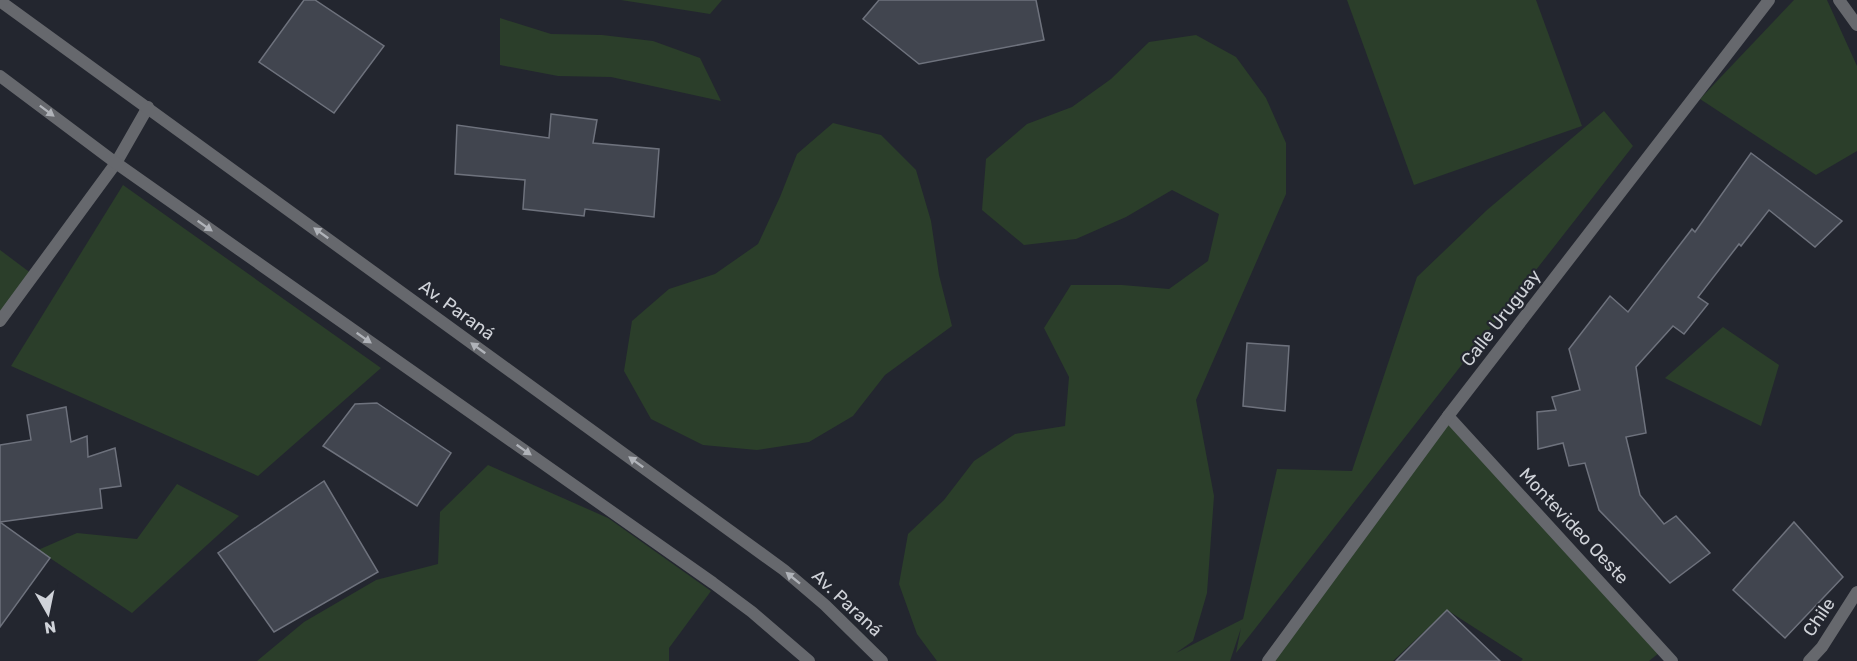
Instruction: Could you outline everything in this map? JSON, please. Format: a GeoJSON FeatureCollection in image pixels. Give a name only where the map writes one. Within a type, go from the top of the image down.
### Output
{"type":"FeatureCollection","features":[{"type":"Feature","properties":{"kind":"street","name":"Calle Uruguay"},"geometry":{"type":"LineString","coordinates":[[1268,661],[1448,416],[1769,0]]}},
{"type":"Feature","properties":{"kind":"street"},"geometry":{"type":"LineString","coordinates":[[1839,0],[1857,25]]}},
{"type":"Feature","properties":{"kind":"street","name":"Av. Paraná"},"geometry":{"type":"LineString","coordinates":[[0,1],[784,570],[825,605],[882,661]]}},
{"type":"Feature","properties":{"kind":"street"},"geometry":{"type":"LineString","coordinates":[[0,76],[116,163],[713,583],[752,612],[808,661]]}},
{"type":"Feature","properties":{"kind":"street"},"geometry":{"type":"LineString","coordinates":[[0,321],[116,163],[148,107]]}},
{"type":"Feature","properties":{"kind":"street","name":"Montevideo Oeste"},"geometry":{"type":"LineString","coordinates":[[1448,416],[1672,661]]}},
{"type":"Feature","properties":{"kind":"street","name":"Chile"},"geometry":{"type":"LineString","coordinates":[[1809,661],[1822,647],[1857,592]]}},
{"type":"Feature","properties":{"kind":"green space"},"geometry":{"type":"Polygon","coordinates":[[[621,0],[722,0],[710,14],[621,0]]]}},
{"type":"Feature","properties":{"kind":"green space"},"geometry":{"type":"Polygon","coordinates":[[[1347,0],[1536,0],[1582,126],[1414,185],[1347,0]]]}},
{"type":"Feature","properties":{"kind":"green space"},"geometry":{"type":"Polygon","coordinates":[[[1794,0],[1827,0],[1857,66],[1857,151],[1816,175],[1700,99],[1794,0]]]}},
{"type":"Feature","properties":{"kind":"green space"},"geometry":{"type":"Polygon","coordinates":[[[500,18],[551,34],[602,35],[653,41],[700,58],[721,101],[611,77],[558,76],[500,65],[500,18]]]}},
{"type":"Feature","properties":{"kind":"green space"},"geometry":{"type":"Polygon","coordinates":[[[1196,35],[1236,57],[1266,98],[1286,143],[1286,194],[1196,400],[1214,496],[1207,593],[1193,641],[1176,653],[1243,619],[1277,469],[1352,471],[1417,277],[1487,210],[1604,111],[1633,146],[1236,653],[1241,628],[1230,661],[937,661],[917,634],[899,584],[908,534],[944,500],[974,461],[1015,434],[1065,426],[1069,377],[1044,328],[1071,285],[1122,285],[1169,289],[1208,261],[1219,214],[1172,190],[1126,217],[1076,239],[1024,245],[982,210],[986,159],[1027,124],[1072,107],[1111,79],[1149,42],[1196,35]]]}},
{"type":"Feature","properties":{"kind":"green space"},"geometry":{"type":"Polygon","coordinates":[[[833,123],[881,135],[916,170],[931,221],[939,275],[952,326],[885,375],[853,416],[809,442],[757,450],[703,445],[651,419],[624,371],[632,321],[669,289],[715,274],[758,244],[797,154],[833,123]]]}},
{"type":"Feature","properties":{"kind":"green space"},"geometry":{"type":"Polygon","coordinates":[[[123,185],[381,368],[258,476],[11,366],[123,185]]]}},
{"type":"Feature","properties":{"kind":"green space"},"geometry":{"type":"Polygon","coordinates":[[[0,250],[32,274],[0,314],[0,250]]]}},
{"type":"Feature","properties":{"kind":"green space"},"geometry":{"type":"Polygon","coordinates":[[[1723,327],[1779,365],[1761,426],[1665,378],[1723,327]]]}},
{"type":"Feature","properties":{"kind":"green space"},"geometry":{"type":"Polygon","coordinates":[[[1448,424],[1659,653],[1649,661],[1521,661],[1523,659],[1447,610],[1393,661],[1265,661],[1448,424]]]}},
{"type":"Feature","properties":{"kind":"green space"},"geometry":{"type":"Polygon","coordinates":[[[488,465],[608,518],[711,591],[669,648],[669,661],[257,661],[304,622],[376,580],[438,564],[440,512],[488,465]]]}},
{"type":"Feature","properties":{"kind":"green space"},"geometry":{"type":"Polygon","coordinates":[[[177,484],[239,516],[132,613],[38,550],[77,533],[137,539],[177,484]]]}},
{"type":"Feature","properties":{"kind":"building"},"geometry":{"type":"Polygon","coordinates":[[[304,0],[315,0],[384,46],[334,113],[259,62],[304,0]]]}},
{"type":"Feature","properties":{"kind":"building"},"geometry":{"type":"Polygon","coordinates":[[[879,0],[1036,0],[1044,40],[919,64],[863,19],[879,0]]]}},
{"type":"Feature","properties":{"kind":"building"},"geometry":{"type":"Polygon","coordinates":[[[551,114],[597,120],[593,143],[659,149],[654,217],[585,209],[584,216],[523,209],[525,180],[455,174],[457,125],[549,138],[551,114]]]}},
{"type":"Feature","properties":{"kind":"building"},"geometry":{"type":"Polygon","coordinates":[[[1751,153],[1842,221],[1815,247],[1769,210],[1698,297],[1708,304],[1684,334],[1673,326],[1636,367],[1646,433],[1626,437],[1640,495],[1664,524],[1676,516],[1710,553],[1670,583],[1599,510],[1585,463],[1569,466],[1563,443],[1538,449],[1537,412],[1556,410],[1552,397],[1580,390],[1569,349],[1610,296],[1628,312],[1692,229],[1695,232],[1751,153]]]}},
{"type":"Feature","properties":{"kind":"building"},"geometry":{"type":"Polygon","coordinates":[[[1247,343],[1289,346],[1285,411],[1243,406],[1247,343]]]}},
{"type":"Feature","properties":{"kind":"building"},"geometry":{"type":"Polygon","coordinates":[[[377,403],[451,453],[417,506],[323,446],[355,404],[377,403]]]}},
{"type":"Feature","properties":{"kind":"building"},"geometry":{"type":"Polygon","coordinates":[[[66,407],[71,442],[87,436],[88,457],[115,448],[121,486],[100,489],[102,508],[0,522],[0,445],[31,440],[27,415],[66,407]]]}},
{"type":"Feature","properties":{"kind":"building"},"geometry":{"type":"Polygon","coordinates":[[[324,481],[378,572],[274,632],[218,553],[324,481]]]}},
{"type":"Feature","properties":{"kind":"building"},"geometry":{"type":"Polygon","coordinates":[[[0,522],[50,558],[0,627],[0,522]]]}},
{"type":"Feature","properties":{"kind":"building"},"geometry":{"type":"Polygon","coordinates":[[[1794,522],[1843,577],[1785,638],[1733,590],[1794,522]]]}},
{"type":"Feature","properties":{"kind":"building"},"geometry":{"type":"Polygon","coordinates":[[[1447,610],[1500,661],[1396,661],[1447,610]]]}}]}
